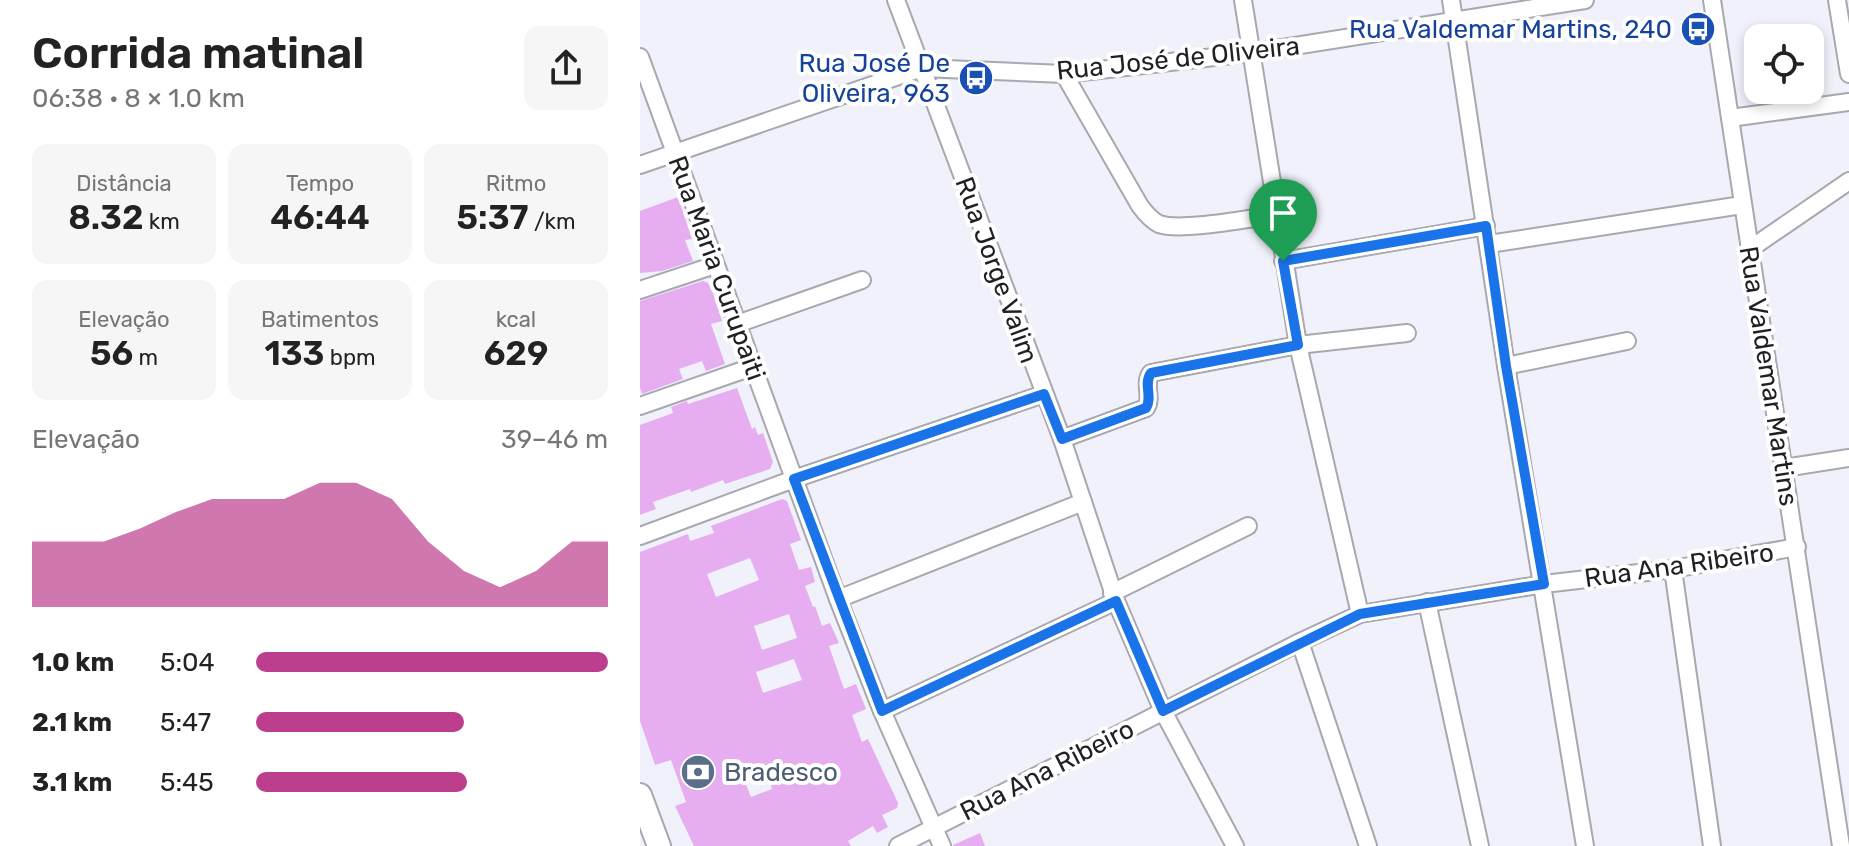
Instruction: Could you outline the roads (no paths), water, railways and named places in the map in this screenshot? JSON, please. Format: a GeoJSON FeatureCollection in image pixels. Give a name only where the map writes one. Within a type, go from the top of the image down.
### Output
{"type":"FeatureCollection","features":[{"type":"Feature","properties":{"kind":"main road"},"geometry":{"type":"LineString","coordinates":[[640,795],[659,846]]}},
{"type":"Feature","properties":{"kind":"street","name":"Rua Jorge Valim"},"geometry":{"type":"LineString","coordinates":[[896,0],[1062,439],[1114,597],[1163,711],[1235,846]]}},
{"type":"Feature","properties":{"kind":"street"},"geometry":{"type":"LineString","coordinates":[[1243,0],[1298,345],[1360,614]]}},
{"type":"Feature","properties":{"kind":"street"},"geometry":{"type":"LineString","coordinates":[[1451,0],[1506,366],[1585,846]]}},
{"type":"Feature","properties":{"kind":"street","name":"Rua José de Oliveira"},"geometry":{"type":"LineString","coordinates":[[640,165],[922,68],[1064,74],[1250,53],[1585,0]]}},
{"type":"Feature","properties":{"kind":"street","name":"Rua Valdemar Martins"},"geometry":{"type":"LineString","coordinates":[[1712,0],[1841,846]]}},
{"type":"Feature","properties":{"kind":"street"},"geometry":{"type":"LineString","coordinates":[[1837,0],[1849,74]]}},
{"type":"Feature","properties":{"kind":"street","name":"Rua Maria Curupaiti"},"geometry":{"type":"LineString","coordinates":[[640,57],[838,599],[882,711],[942,846]]}},
{"type":"Feature","properties":{"kind":"street"},"geometry":{"type":"LineString","coordinates":[[1064,74],[1140,206],[1150,218],[1162,225],[1179,226],[1276,215]]}},
{"type":"Feature","properties":{"kind":"street"},"geometry":{"type":"LineString","coordinates":[[1730,118],[1849,102]]}},
{"type":"Feature","properties":{"kind":"street"},"geometry":{"type":"LineString","coordinates":[[1750,249],[1849,181]]}},
{"type":"Feature","properties":{"kind":"street"},"geometry":{"type":"LineString","coordinates":[[1489,244],[1742,205]]}},
{"type":"Feature","properties":{"kind":"street"},"geometry":{"type":"LineString","coordinates":[[1283,261],[1486,226]]}},
{"type":"Feature","properties":{"kind":"street"},"geometry":{"type":"LineString","coordinates":[[640,290],[715,265]]}},
{"type":"Feature","properties":{"kind":"street"},"geometry":{"type":"LineString","coordinates":[[737,324],[862,280]]}},
{"type":"Feature","properties":{"kind":"street"},"geometry":{"type":"LineString","coordinates":[[1062,439],[1146,408],[1149,401],[1147,379],[1151,373],[1298,345],[1407,333]]}},
{"type":"Feature","properties":{"kind":"street"},"geometry":{"type":"LineString","coordinates":[[1506,366],[1627,341]]}},
{"type":"Feature","properties":{"kind":"street"},"geometry":{"type":"LineString","coordinates":[[640,406],[752,367]]}},
{"type":"Feature","properties":{"kind":"street"},"geometry":{"type":"LineString","coordinates":[[640,536],[794,479],[1044,394]]}},
{"type":"Feature","properties":{"kind":"street"},"geometry":{"type":"LineString","coordinates":[[1784,468],[1849,458]]}},
{"type":"Feature","properties":{"kind":"street"},"geometry":{"type":"LineString","coordinates":[[838,599],[1083,502]]}},
{"type":"Feature","properties":{"kind":"street"},"geometry":{"type":"LineString","coordinates":[[882,711],[1114,597],[1248,526]]}},
{"type":"Feature","properties":{"kind":"street","name":"Rua Ana Ribeiro"},"geometry":{"type":"LineString","coordinates":[[898,846],[1360,614],[1544,584],[1673,569],[1797,547]]}},
{"type":"Feature","properties":{"kind":"street"},"geometry":{"type":"LineString","coordinates":[[1673,569],[1712,846]]}},
{"type":"Feature","properties":{"kind":"street"},"geometry":{"type":"LineString","coordinates":[[1427,602],[1480,846]]}},
{"type":"Feature","properties":{"kind":"street"},"geometry":{"type":"LineString","coordinates":[[1300,642],[1368,846]]}},
{"type":"Feature","properties":{"kind":"place","name":"Rua Valdemar Martins, 240"},"geometry":{"type":"Point","coordinates":[1698,29]}},
{"type":"Feature","properties":{"kind":"place","name":"Rua José De Oliveira, 963"},"geometry":{"type":"Point","coordinates":[976,78]}},
{"type":"Feature","properties":{"kind":"place","name":"Bradesco"},"geometry":{"type":"Point","coordinates":[698,772]}}]}
